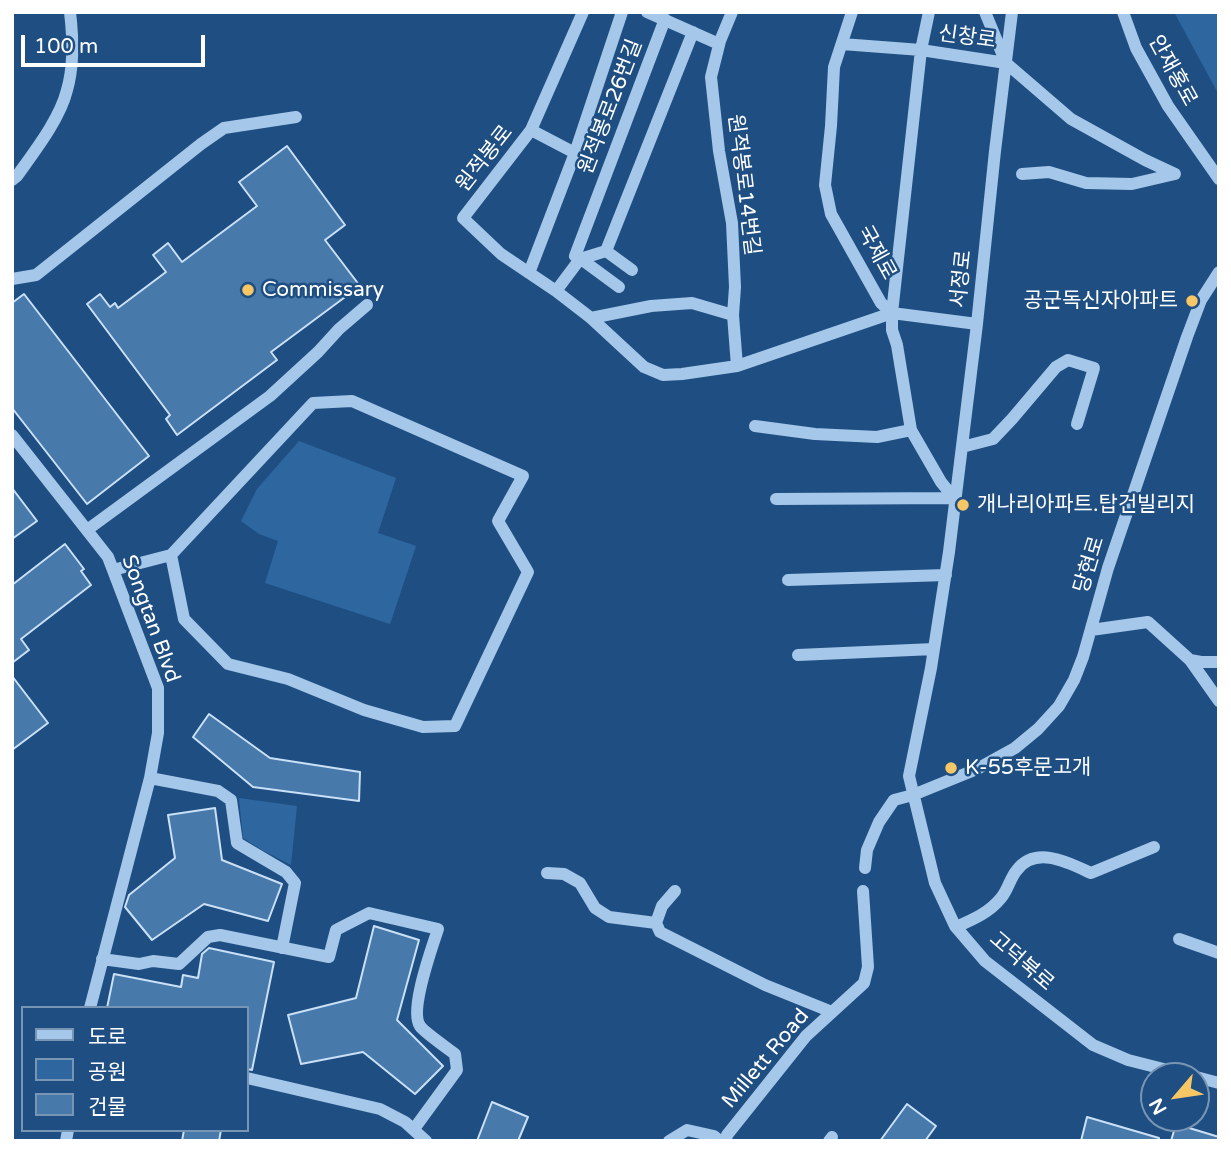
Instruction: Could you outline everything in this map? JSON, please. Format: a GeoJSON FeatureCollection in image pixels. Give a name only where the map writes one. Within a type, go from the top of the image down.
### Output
{"type":"FeatureCollection","features":[{"type":"Feature","properties":{"kind":"street"},"geometry":{"type":"LineString","coordinates":[[12,180],[50,127],[67,91],[71,63],[70,12]]}},
{"type":"Feature","properties":{"kind":"street","name":"원적봉로"},"geometry":{"type":"LineString","coordinates":[[583,12],[531,130],[463,218],[500,254],[591,318],[644,367],[663,375],[737,366],[892,313],[977,324]]}},
{"type":"Feature","properties":{"kind":"street"},"geometry":{"type":"LineString","coordinates":[[529,273],[575,153],[622,12]]}},
{"type":"Feature","properties":{"kind":"street"},"geometry":{"type":"LineString","coordinates":[[648,12],[664,19]]}},
{"type":"Feature","properties":{"kind":"street","name":"원적봉로14번길"},"geometry":{"type":"LineString","coordinates":[[732,12],[719,44],[711,77],[719,151],[732,223],[735,287],[733,315],[737,366]]}},
{"type":"Feature","properties":{"kind":"street","name":"국제로"},"geometry":{"type":"LineString","coordinates":[[852,12],[834,67],[825,185],[831,214],[881,303],[892,313],[892,330],[897,345],[911,430],[941,482],[954,498]]}},
{"type":"Feature","properties":{"kind":"street","name":"신창로"},"geometry":{"type":"LineString","coordinates":[[929,12],[920,50],[1006,62]]}},
{"type":"Feature","properties":{"kind":"street"},"geometry":{"type":"LineString","coordinates":[[985,12],[1006,62],[1071,119],[1144,160],[1175,174],[1132,184],[1086,183],[1049,172],[1022,174]]}},
{"type":"Feature","properties":{"kind":"street","name":"서정로"},"geometry":{"type":"LineString","coordinates":[[913,795],[909,776],[946,575],[1012,12]]}},
{"type":"Feature","properties":{"kind":"street","name":"안재홍로"},"geometry":{"type":"LineString","coordinates":[[1123,12],[1136,48],[1168,106],[1219,179]]}},
{"type":"Feature","properties":{"kind":"street","name":"원적봉로26번길"},"geometry":{"type":"LineString","coordinates":[[556,291],[580,259],[575,256],[664,19],[719,44]]}},
{"type":"Feature","properties":{"kind":"street"},"geometry":{"type":"LineString","coordinates":[[606,251],[693,32]]}},
{"type":"Feature","properties":{"kind":"street"},"geometry":{"type":"LineString","coordinates":[[842,44],[920,50],[892,313]]}},
{"type":"Feature","properties":{"kind":"street"},"geometry":{"type":"LineString","coordinates":[[12,279],[36,275],[224,128],[296,117]]}},
{"type":"Feature","properties":{"kind":"street"},"geometry":{"type":"LineString","coordinates":[[531,130],[575,153]]}},
{"type":"Feature","properties":{"kind":"street"},"geometry":{"type":"LineString","coordinates":[[580,259],[606,251]]}},
{"type":"Feature","properties":{"kind":"street"},"geometry":{"type":"LineString","coordinates":[[606,251],[632,270]]}},
{"type":"Feature","properties":{"kind":"street"},"geometry":{"type":"LineString","coordinates":[[580,259],[619,287]]}},
{"type":"Feature","properties":{"kind":"street","name":"당현로"},"geometry":{"type":"LineString","coordinates":[[913,795],[977,769],[1015,748],[1038,729],[1059,706],[1074,680],[1108,568],[1187,337],[1201,300],[1218,273]]}},
{"type":"Feature","properties":{"kind":"street"},"geometry":{"type":"LineString","coordinates":[[591,318],[651,306],[692,303],[733,315]]}},
{"type":"Feature","properties":{"kind":"street"},"geometry":{"type":"LineString","coordinates":[[87,530],[270,396],[318,352],[339,328],[367,305]]}},
{"type":"Feature","properties":{"kind":"street"},"geometry":{"type":"LineString","coordinates":[[962,447],[993,439],[1056,367],[1068,360],[1094,368],[1077,424]]}},
{"type":"Feature","properties":{"kind":"street"},"geometry":{"type":"LineString","coordinates":[[113,570],[171,555],[313,403],[352,401],[523,476],[498,521],[528,572],[455,726],[423,727],[364,710],[288,679],[228,664],[184,620],[171,555]]}},
{"type":"Feature","properties":{"kind":"street"},"geometry":{"type":"LineString","coordinates":[[755,426],[815,434],[877,437],[911,430]]}},
{"type":"Feature","properties":{"kind":"street","name":"Songtan Blvd"},"geometry":{"type":"LineString","coordinates":[[12,435],[107,557],[159,688],[158,733],[149,778],[90,1006]]}},
{"type":"Feature","properties":{"kind":"street"},"geometry":{"type":"LineString","coordinates":[[776,499],[954,498]]}},
{"type":"Feature","properties":{"kind":"street"},"geometry":{"type":"LineString","coordinates":[[788,580],[946,575]]}},
{"type":"Feature","properties":{"kind":"street"},"geometry":{"type":"LineString","coordinates":[[1091,630],[1148,622],[1190,660],[1219,701]]}},
{"type":"Feature","properties":{"kind":"street"},"geometry":{"type":"LineString","coordinates":[[798,655],[934,649]]}},
{"type":"Feature","properties":{"kind":"street"},"geometry":{"type":"LineString","coordinates":[[1190,660],[1219,662]]}},
{"type":"Feature","properties":{"kind":"street"},"geometry":{"type":"LineString","coordinates":[[149,778],[218,791],[231,800],[237,843],[286,872],[295,883],[282,948]]}},
{"type":"Feature","properties":{"kind":"street"},"geometry":{"type":"LineString","coordinates":[[865,868],[867,849],[879,822],[894,800],[913,795]]}},
{"type":"Feature","properties":{"kind":"street","name":"고덕북로"},"geometry":{"type":"LineString","coordinates":[[913,795],[935,883],[956,927],[985,961],[1093,1045],[1140,1063]]}},
{"type":"Feature","properties":{"kind":"street"},"geometry":{"type":"LineString","coordinates":[[956,927],[981,916],[1002,898],[1017,869],[1029,859],[1062,860],[1091,873],[1154,847]]}},
{"type":"Feature","properties":{"kind":"street"},"geometry":{"type":"LineString","coordinates":[[547,873],[564,874],[580,883],[594,908],[608,917],[656,923]]}},
{"type":"Feature","properties":{"kind":"street"},"geometry":{"type":"LineString","coordinates":[[675,891],[662,906],[656,923],[660,932],[765,985],[832,1012]]}},
{"type":"Feature","properties":{"kind":"street","name":"Millett Road"},"geometry":{"type":"LineString","coordinates":[[726,1141],[727,1135],[806,1036],[864,982],[868,967],[863,891]]}},
{"type":"Feature","properties":{"kind":"street"},"geometry":{"type":"LineString","coordinates":[[102,959],[139,964],[153,961],[179,964],[208,936],[220,935],[329,957],[337,930],[369,913],[438,929],[416,1013],[420,1026],[455,1054],[457,1070],[414,1129]]}},
{"type":"Feature","properties":{"kind":"street"},"geometry":{"type":"LineString","coordinates":[[1179,939],[1219,953]]}},
{"type":"Feature","properties":{"kind":"street"},"geometry":{"type":"LineString","coordinates":[[248,1077],[380,1109],[405,1122],[426,1141]]}},
{"type":"Feature","properties":{"kind":"street"},"geometry":{"type":"LineString","coordinates":[[669,1141],[687,1130],[714,1136],[720,1141]]}},
{"type":"Feature","properties":{"kind":"green space"},"geometry":{"type":"Polygon","coordinates":[[[1174,12],[1219,12],[1219,95],[1174,12]]]}},
{"type":"Feature","properties":{"kind":"green space"},"geometry":{"type":"Polygon","coordinates":[[[299,441],[396,478],[378,533],[416,546],[390,624],[265,583],[278,541],[259,534],[241,521],[257,489],[299,441]]]}},
{"type":"Feature","properties":{"kind":"green space"},"geometry":{"type":"Polygon","coordinates":[[[239,798],[297,806],[291,865],[243,838],[239,798]]]}},
{"type":"Feature","properties":{"kind":"building","name":"Commissary"},"geometry":{"type":"Polygon","coordinates":[[[287,146],[345,225],[325,240],[360,286],[271,352],[277,360],[177,435],[166,419],[170,415],[87,304],[100,294],[110,307],[115,303],[118,308],[166,272],[153,255],[168,243],[182,262],[257,206],[239,182],[287,146]]]}},
{"type":"Feature","properties":{"kind":"building"},"geometry":{"type":"Polygon","coordinates":[[[24,294],[149,456],[87,504],[12,408],[12,303],[24,294]]]}},
{"type":"Feature","properties":{"kind":"building"},"geometry":{"type":"Polygon","coordinates":[[[12,488],[37,521],[12,539],[12,488]]]}},
{"type":"Feature","properties":{"kind":"building"},"geometry":{"type":"Polygon","coordinates":[[[65,544],[84,569],[81,571],[91,585],[21,639],[29,650],[12,663],[12,585],[65,544]]]}},
{"type":"Feature","properties":{"kind":"building"},"geometry":{"type":"Polygon","coordinates":[[[12,676],[48,723],[12,750],[12,676]]]}},
{"type":"Feature","properties":{"kind":"building"},"geometry":{"type":"Polygon","coordinates":[[[209,714],[270,758],[360,772],[359,801],[253,787],[193,737],[209,714]]]}},
{"type":"Feature","properties":{"kind":"building"},"geometry":{"type":"Polygon","coordinates":[[[215,808],[222,860],[282,884],[268,921],[204,904],[152,940],[125,907],[129,895],[175,858],[168,815],[215,808]]]}},
{"type":"Feature","properties":{"kind":"building"},"geometry":{"type":"Polygon","coordinates":[[[374,926],[419,940],[397,1020],[443,1066],[415,1094],[363,1052],[301,1064],[288,1015],[356,998],[374,926]]]}},
{"type":"Feature","properties":{"kind":"building"},"geometry":{"type":"Polygon","coordinates":[[[209,948],[274,962],[252,1070],[248,1069],[248,1006],[107,1006],[114,974],[181,987],[183,975],[198,978],[202,954],[209,948]]]}},
{"type":"Feature","properties":{"kind":"building"},"geometry":{"type":"Polygon","coordinates":[[[492,1102],[528,1117],[518,1141],[477,1141],[492,1102]]]}},
{"type":"Feature","properties":{"kind":"building"},"geometry":{"type":"Polygon","coordinates":[[[907,1104],[936,1126],[925,1141],[880,1141],[907,1104]]]}},
{"type":"Feature","properties":{"kind":"building"},"geometry":{"type":"Polygon","coordinates":[[[1087,1117],[1159,1138],[1159,1141],[1081,1141],[1087,1117]]]}},
{"type":"Feature","properties":{"kind":"building"},"geometry":{"type":"Polygon","coordinates":[[[184,1132],[221,1132],[219,1141],[182,1141],[184,1132]]]}},
{"type":"Feature","properties":{"kind":"building"},"geometry":{"type":"Polygon","coordinates":[[[1174,1132],[1202,1132],[1219,1137],[1219,1141],[1171,1141],[1174,1132]]]}},
{"type":"Feature","properties":{"kind":"place","name":"Commissary"},"geometry":{"type":"Point","coordinates":[248,290]}},
{"type":"Feature","properties":{"kind":"place","name":"공군독신자아파트"},"geometry":{"type":"Point","coordinates":[1192,301]}},
{"type":"Feature","properties":{"kind":"place","name":"개나리아파트.탑건빌리지"},"geometry":{"type":"Point","coordinates":[963,505]}},
{"type":"Feature","properties":{"kind":"place","name":"K-55후문고개"},"geometry":{"type":"Point","coordinates":[951,768]}}]}
